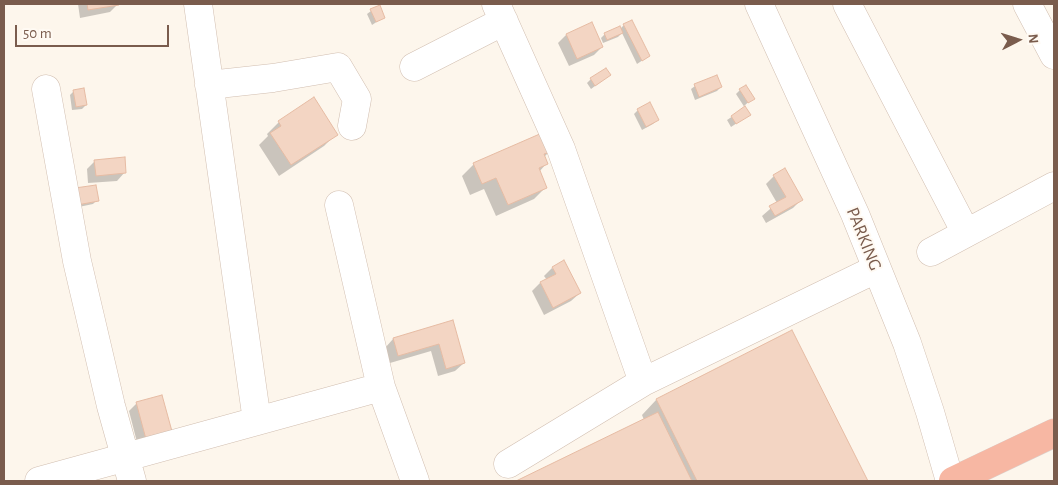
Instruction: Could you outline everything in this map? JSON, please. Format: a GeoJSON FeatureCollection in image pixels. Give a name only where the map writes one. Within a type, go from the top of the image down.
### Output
{"type":"FeatureCollection","features":[{"type":"Feature","properties":{"kind":"highway"},"geometry":{"type":"LineString","coordinates":[[951,481],[1054,433]]}},
{"type":"Feature","properties":{"kind":"street"},"geometry":{"type":"LineString","coordinates":[[198,4],[257,421]]}},
{"type":"Feature","properties":{"kind":"street","name":"PARKING"},"geometry":{"type":"LineString","coordinates":[[759,4],[855,214],[907,343],[951,481]]}},
{"type":"Feature","properties":{"kind":"street"},"geometry":{"type":"LineString","coordinates":[[847,4],[966,233]]}},
{"type":"Feature","properties":{"kind":"street"},"geometry":{"type":"LineString","coordinates":[[1027,4],[1054,55]]}},
{"type":"Feature","properties":{"kind":"street"},"geometry":{"type":"LineString","coordinates":[[414,67],[500,13],[561,149],[643,382]]}},
{"type":"Feature","properties":{"kind":"street"},"geometry":{"type":"LineString","coordinates":[[209,85],[273,78],[338,67],[357,99],[352,126]]}},
{"type":"Feature","properties":{"kind":"street"},"geometry":{"type":"LineString","coordinates":[[46,89],[77,261],[129,469]]}},
{"type":"Feature","properties":{"kind":"street"},"geometry":{"type":"LineString","coordinates":[[931,252],[1054,186]]}},
{"type":"Feature","properties":{"kind":"street"},"geometry":{"type":"LineString","coordinates":[[339,205],[382,386],[415,481]]}},
{"type":"Feature","properties":{"kind":"street"},"geometry":{"type":"LineString","coordinates":[[508,464],[643,382],[876,269]]}},
{"type":"Feature","properties":{"kind":"street"},"geometry":{"type":"LineString","coordinates":[[39,481],[129,469],[257,421],[382,386]]}},
{"type":"Feature","properties":{"kind":"building"},"geometry":{"type":"Polygon","coordinates":[[[87,4],[119,4],[119,5],[88,10],[87,4]]]}},
{"type":"Feature","properties":{"kind":"building"},"geometry":{"type":"Polygon","coordinates":[[[380,5],[385,18],[376,22],[370,9],[380,5]]]}},
{"type":"Feature","properties":{"kind":"building"},"geometry":{"type":"Polygon","coordinates":[[[632,20],[650,56],[642,61],[623,24],[632,20]]]}},
{"type":"Feature","properties":{"kind":"building"},"geometry":{"type":"Polygon","coordinates":[[[592,22],[603,47],[577,59],[566,34],[592,22]]]}},
{"type":"Feature","properties":{"kind":"building"},"geometry":{"type":"Polygon","coordinates":[[[620,26],[623,33],[607,40],[604,33],[620,26]]]}},
{"type":"Feature","properties":{"kind":"building"},"geometry":{"type":"Polygon","coordinates":[[[606,68],[611,75],[595,86],[590,78],[606,68]]]}},
{"type":"Feature","properties":{"kind":"building"},"geometry":{"type":"Polygon","coordinates":[[[717,75],[722,87],[699,97],[694,84],[717,75]]]}},
{"type":"Feature","properties":{"kind":"building"},"geometry":{"type":"Polygon","coordinates":[[[746,85],[755,99],[748,103],[739,89],[746,85]]]}},
{"type":"Feature","properties":{"kind":"building"},"geometry":{"type":"Polygon","coordinates":[[[84,88],[87,105],[76,107],[73,90],[84,88]]]}},
{"type":"Feature","properties":{"kind":"building"},"geometry":{"type":"Polygon","coordinates":[[[314,97],[338,135],[291,165],[270,133],[281,126],[278,121],[314,97]]]}},
{"type":"Feature","properties":{"kind":"building"},"geometry":{"type":"Polygon","coordinates":[[[650,102],[659,120],[646,127],[637,109],[650,102]]]}},
{"type":"Feature","properties":{"kind":"building"},"geometry":{"type":"Polygon","coordinates":[[[745,106],[751,115],[736,124],[731,116],[745,106]]]}},
{"type":"Feature","properties":{"kind":"building"},"geometry":{"type":"Polygon","coordinates":[[[542,133],[551,152],[544,154],[548,164],[539,168],[547,188],[508,205],[496,178],[482,184],[473,163],[542,133]]]}},
{"type":"Feature","properties":{"kind":"building"},"geometry":{"type":"Polygon","coordinates":[[[125,157],[126,173],[96,176],[94,160],[125,157]]]}},
{"type":"Feature","properties":{"kind":"building"},"geometry":{"type":"Polygon","coordinates":[[[785,168],[803,200],[775,216],[769,206],[786,197],[773,175],[785,168]]]}},
{"type":"Feature","properties":{"kind":"building"},"geometry":{"type":"Polygon","coordinates":[[[96,185],[99,201],[77,205],[75,188],[96,185]]]}},
{"type":"Feature","properties":{"kind":"building"},"geometry":{"type":"Polygon","coordinates":[[[564,260],[581,293],[553,308],[540,282],[556,274],[552,267],[564,260]]]}},
{"type":"Feature","properties":{"kind":"building"},"geometry":{"type":"Polygon","coordinates":[[[453,320],[465,363],[446,369],[439,344],[398,356],[393,338],[453,320]]]}},
{"type":"Feature","properties":{"kind":"building"},"geometry":{"type":"Polygon","coordinates":[[[792,330],[868,481],[697,481],[656,399],[792,330]]]}},
{"type":"Feature","properties":{"kind":"building"},"geometry":{"type":"Polygon","coordinates":[[[162,395],[173,435],[147,443],[136,402],[162,395]]]}},
{"type":"Feature","properties":{"kind":"building"},"geometry":{"type":"Polygon","coordinates":[[[658,412],[692,481],[516,481],[658,412]]]}}]}
